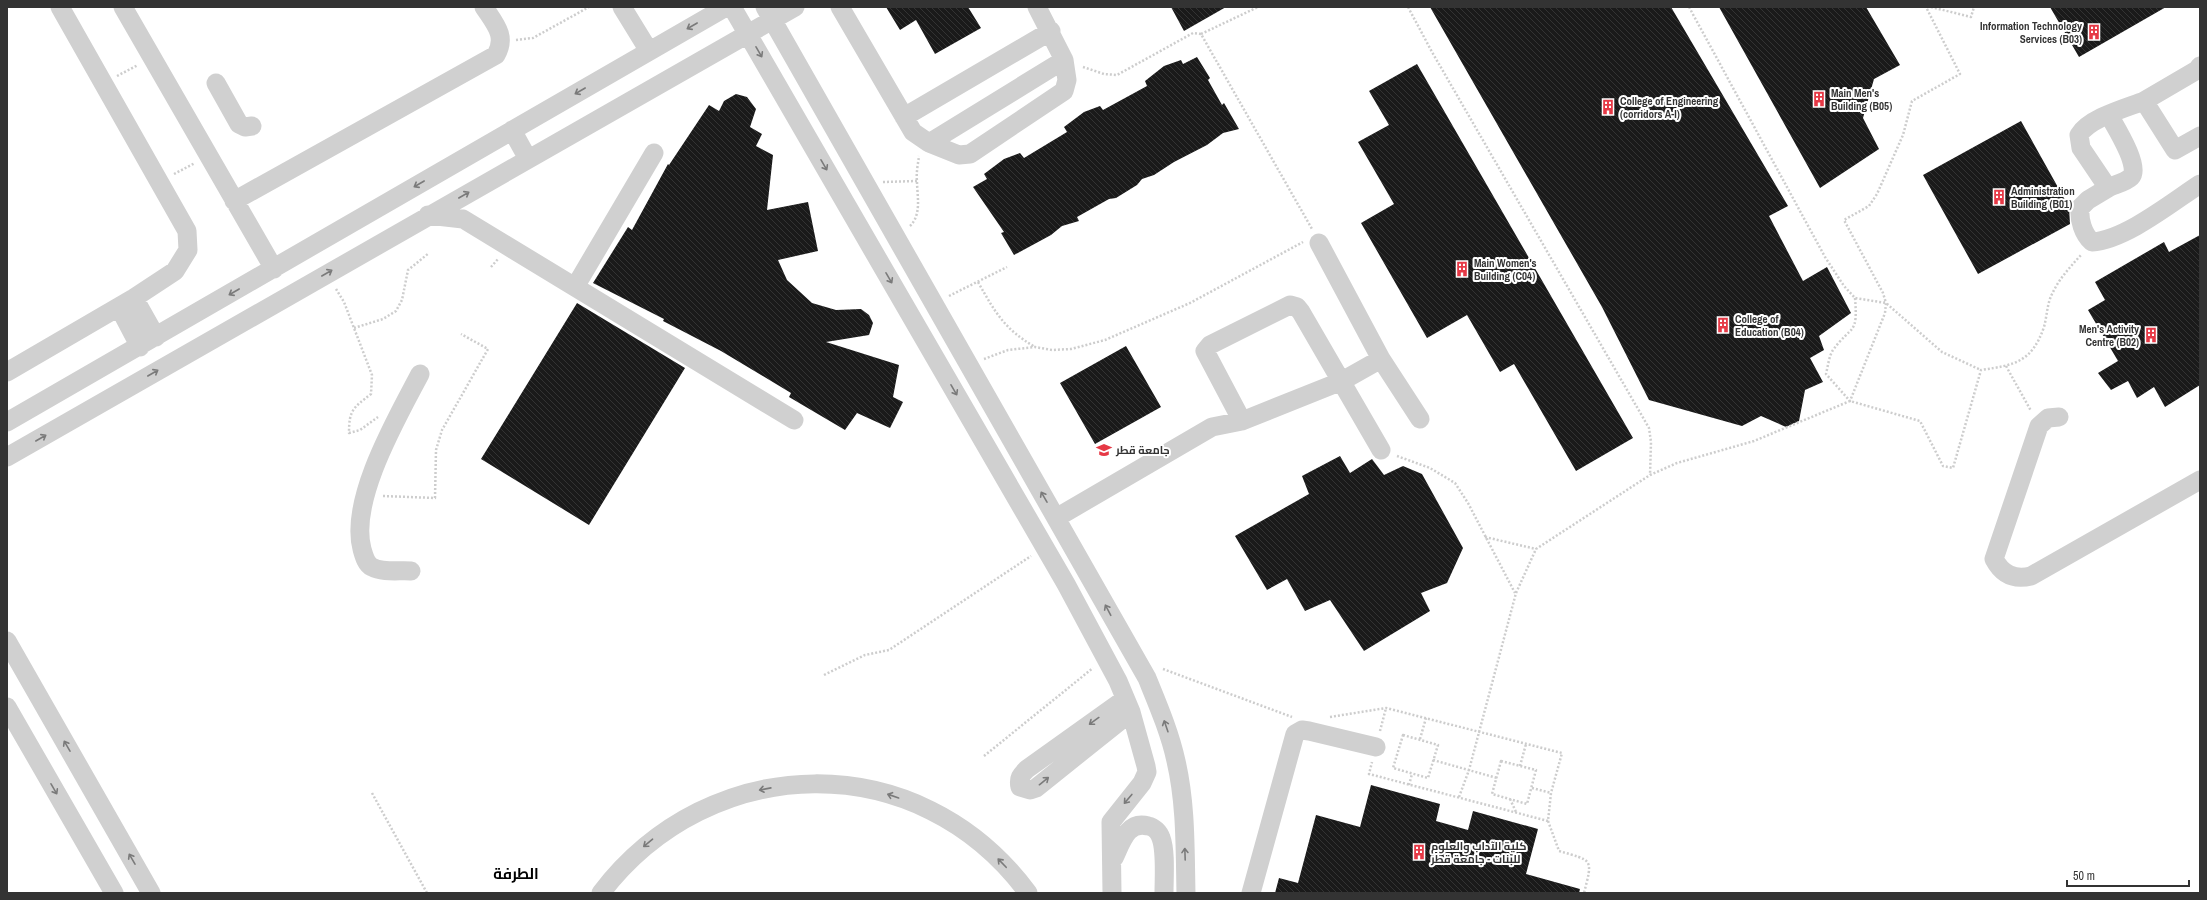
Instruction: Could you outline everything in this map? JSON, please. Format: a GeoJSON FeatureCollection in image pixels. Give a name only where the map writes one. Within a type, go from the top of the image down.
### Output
{"type":"FeatureCollection","features":[{"type":"Feature","properties":{"kind":"street"},"geometry":{"type":"LineString","coordinates":[[7,372],[127,302],[175,271],[188,250],[187,231],[60,7]]}},
{"type":"Feature","properties":{"kind":"street"},"geometry":{"type":"LineString","coordinates":[[234,201],[496,55],[502,42],[501,34],[484,7]]}},
{"type":"Feature","properties":{"kind":"street"},"geometry":{"type":"LineString","coordinates":[[622,7],[649,51]]}},
{"type":"Feature","properties":{"kind":"street"},"geometry":{"type":"LineString","coordinates":[[7,422],[140,347],[726,7]]}},
{"type":"Feature","properties":{"kind":"street"},"geometry":{"type":"LineString","coordinates":[[732,7],[1066,584],[1128,705],[1147,772],[1142,783],[1111,822],[1112,893]]}},
{"type":"Feature","properties":{"kind":"street"},"geometry":{"type":"LineString","coordinates":[[7,457],[748,33],[769,14],[795,7]]}},
{"type":"Feature","properties":{"kind":"street"},"geometry":{"type":"LineString","coordinates":[[840,7],[913,132],[925,140],[958,155],[970,154],[1064,91],[1067,80],[1064,60],[1051,31],[1037,7]]}},
{"type":"Feature","properties":{"kind":"street"},"geometry":{"type":"LineString","coordinates":[[126,8],[152,58],[234,201],[279,266],[299,289]]}},
{"type":"Feature","properties":{"kind":"street"},"geometry":{"type":"LineString","coordinates":[[769,14],[1088,573],[1146,678],[1165,725],[1176,761],[1182,796],[1186,893]]}},
{"type":"Feature","properties":{"kind":"street"},"geometry":{"type":"LineString","coordinates":[[904,117],[1051,31]]}},
{"type":"Feature","properties":{"kind":"street"},"geometry":{"type":"LineString","coordinates":[[925,140],[1064,60]]}},
{"type":"Feature","properties":{"kind":"street"},"geometry":{"type":"LineString","coordinates":[[2108,188],[2081,148],[2079,134],[2084,128],[2109,115],[2144,101],[2199,70]]}},
{"type":"Feature","properties":{"kind":"street"},"geometry":{"type":"LineString","coordinates":[[216,83],[239,124],[245,127],[252,126]]}},
{"type":"Feature","properties":{"kind":"street"},"geometry":{"type":"LineString","coordinates":[[2144,101],[2175,150],[2200,136]]}},
{"type":"Feature","properties":{"kind":"street"},"geometry":{"type":"LineString","coordinates":[[2109,115],[2133,164],[2134,173],[2130,178],[2108,188],[2088,200],[2080,208],[2079,216],[2081,223],[2086,237],[2092,242],[2105,241],[2127,231],[2200,184]]}},
{"type":"Feature","properties":{"kind":"street"},"geometry":{"type":"LineString","coordinates":[[512,130],[528,158]]}},
{"type":"Feature","properties":{"kind":"street"},"geometry":{"type":"LineString","coordinates":[[575,287],[654,153]]}},
{"type":"Feature","properties":{"kind":"street"},"geometry":{"type":"LineString","coordinates":[[428,215],[463,219],[794,420]]}},
{"type":"Feature","properties":{"kind":"street"},"geometry":{"type":"LineString","coordinates":[[1317,239],[1380,359],[1420,419]]}},
{"type":"Feature","properties":{"kind":"street"},"geometry":{"type":"LineString","coordinates":[[258,278],[273,304]]}},
{"type":"Feature","properties":{"kind":"street"},"geometry":{"type":"LineString","coordinates":[[127,302],[156,337]]}},
{"type":"Feature","properties":{"kind":"street"},"geometry":{"type":"LineString","coordinates":[[127,302],[140,347]]}},
{"type":"Feature","properties":{"kind":"street"},"geometry":{"type":"LineString","coordinates":[[1242,422],[1204,351],[1210,345],[1290,304],[1297,307],[1301,312],[1381,450]]}},
{"type":"Feature","properties":{"kind":"street"},"geometry":{"type":"LineString","coordinates":[[1056,518],[1212,427],[1242,422],[1342,381],[1380,359]]}},
{"type":"Feature","properties":{"kind":"street"},"geometry":{"type":"LineString","coordinates":[[412,571],[383,570],[372,567],[364,558],[359,540],[360,521],[366,496],[384,447],[420,374]]}},
{"type":"Feature","properties":{"kind":"street"},"geometry":{"type":"LineString","coordinates":[[2059,417],[2048,418],[2039,426],[1994,559],[1999,567],[2014,577],[2023,578],[2031,576],[2200,480]]}},
{"type":"Feature","properties":{"kind":"street"},"geometry":{"type":"LineString","coordinates":[[1066,584],[1088,573]]}},
{"type":"Feature","properties":{"kind":"street"},"geometry":{"type":"LineString","coordinates":[[7,641],[151,893]]}},
{"type":"Feature","properties":{"kind":"street"},"geometry":{"type":"LineString","coordinates":[[1128,705],[1036,788],[1030,790],[1020,786],[1019,781],[1021,774],[1027,769],[1128,705]]}},
{"type":"Feature","properties":{"kind":"street"},"geometry":{"type":"LineString","coordinates":[[8,710],[114,893]]}},
{"type":"Feature","properties":{"kind":"street"},"geometry":{"type":"LineString","coordinates":[[1251,893],[1291,742],[1295,734],[1302,730],[1309,730],[1376,748]]}},
{"type":"Feature","properties":{"kind":"street"},"geometry":{"type":"LineString","coordinates":[[601,893],[632,857],[651,840],[694,813],[717,802],[759,790],[789,785],[814,784],[845,786],[887,794],[934,812],[975,838],[1007,868],[1028,893]]}},
{"type":"Feature","properties":{"kind":"street"},"geometry":{"type":"LineString","coordinates":[[1112,864],[1124,835],[1128,830],[1140,825],[1153,828],[1158,832],[1162,844],[1164,893]]}},
{"type":"Feature","properties":{"kind":"path"},"geometry":{"type":"LineString","coordinates":[[502,42],[533,38],[589,7]]}},
{"type":"Feature","properties":{"kind":"path"},"geometry":{"type":"LineString","coordinates":[[1064,60],[1104,74],[1117,75],[1193,33],[1201,34],[1258,7]]}},
{"type":"Feature","properties":{"kind":"path"},"geometry":{"type":"LineString","coordinates":[[1408,7],[1432,52],[1649,428],[1651,442],[1650,475]]}},
{"type":"Feature","properties":{"kind":"path"},"geometry":{"type":"LineString","coordinates":[[1689,7],[1825,257],[1844,286],[1855,298],[1857,319],[1852,331],[1832,351],[1826,374],[1850,401],[1920,421],[1943,466],[1953,468],[1982,370]]}},
{"type":"Feature","properties":{"kind":"path"},"geometry":{"type":"LineString","coordinates":[[1459,797],[1469,770],[1516,593],[1536,549],[1650,475],[1677,463],[1754,441],[1850,401],[1885,313],[1886,303],[1883,293],[1844,220],[1869,206],[1877,194],[1903,135],[1912,101],[1960,74],[1926,7]]}},
{"type":"Feature","properties":{"kind":"path"},"geometry":{"type":"LineString","coordinates":[[1931,7],[1971,17],[1974,7]]}},
{"type":"Feature","properties":{"kind":"path"},"geometry":{"type":"LineString","coordinates":[[969,365],[1008,350],[1035,347],[1052,350],[1071,349],[1105,340],[1190,303],[1317,239],[1201,34]]}},
{"type":"Feature","properties":{"kind":"path"},"geometry":{"type":"LineString","coordinates":[[103,83],[152,58]]}},
{"type":"Feature","properties":{"kind":"path"},"geometry":{"type":"LineString","coordinates":[[895,234],[911,226],[915,220],[918,202],[917,181],[925,140]]}},
{"type":"Feature","properties":{"kind":"path"},"geometry":{"type":"LineString","coordinates":[[160,181],[208,156]]}},
{"type":"Feature","properties":{"kind":"path"},"geometry":{"type":"LineString","coordinates":[[870,190],[882,182],[917,181]]}},
{"type":"Feature","properties":{"kind":"path"},"geometry":{"type":"LineString","coordinates":[[1855,298],[1886,303],[1942,352],[1982,370],[2006,366],[2020,362],[2035,347],[2044,327],[2051,295],[2067,270],[2092,242]]}},
{"type":"Feature","properties":{"kind":"path"},"geometry":{"type":"LineString","coordinates":[[354,328],[383,319],[396,311],[402,300],[408,270],[429,253]]}},
{"type":"Feature","properties":{"kind":"path"},"geometry":{"type":"LineString","coordinates":[[935,304],[1006,267]]}},
{"type":"Feature","properties":{"kind":"path"},"geometry":{"type":"LineString","coordinates":[[327,273],[344,302],[372,375],[371,394],[356,405],[349,417],[349,433],[360,430],[376,417],[403,407]]}},
{"type":"Feature","properties":{"kind":"path"},"geometry":{"type":"LineString","coordinates":[[978,282],[997,316],[1019,338],[1035,347]]}},
{"type":"Feature","properties":{"kind":"path"},"geometry":{"type":"LineString","coordinates":[[366,496],[435,498],[436,450],[442,430],[488,349],[461,334]]}},
{"type":"Feature","properties":{"kind":"path"},"geometry":{"type":"LineString","coordinates":[[2006,366],[2039,426]]}},
{"type":"Feature","properties":{"kind":"path"},"geometry":{"type":"LineString","coordinates":[[1381,450],[1430,468],[1455,483],[1468,503],[1516,593]]}},
{"type":"Feature","properties":{"kind":"path"},"geometry":{"type":"LineString","coordinates":[[1485,537],[1536,549]]}},
{"type":"Feature","properties":{"kind":"path"},"geometry":{"type":"LineString","coordinates":[[824,675],[865,654],[889,650],[1045,547]]}},
{"type":"Feature","properties":{"kind":"path"},"geometry":{"type":"LineString","coordinates":[[984,756],[1105,658]]}},
{"type":"Feature","properties":{"kind":"path"},"geometry":{"type":"LineString","coordinates":[[1135,659],[1296,718]]}},
{"type":"Feature","properties":{"kind":"path"},"geometry":{"type":"LineString","coordinates":[[1386,708],[1369,774],[1548,821]]}},
{"type":"Feature","properties":{"kind":"path"},"geometry":{"type":"LineString","coordinates":[[1326,717],[1386,708],[1562,753],[1551,793],[1548,821],[1559,851],[1585,859],[1589,862],[1590,867],[1584,893]]}},
{"type":"Feature","properties":{"kind":"path"},"geometry":{"type":"LineString","coordinates":[[1420,739],[1426,718]]}},
{"type":"Feature","properties":{"kind":"path"},"geometry":{"type":"LineString","coordinates":[[1403,734],[1438,744],[1433,760],[1428,778],[1393,768],[1403,734]]}},
{"type":"Feature","properties":{"kind":"path"},"geometry":{"type":"LineString","coordinates":[[1520,766],[1526,744]]}},
{"type":"Feature","properties":{"kind":"path"},"geometry":{"type":"LineString","coordinates":[[1433,760],[1497,778]]}},
{"type":"Feature","properties":{"kind":"path"},"geometry":{"type":"LineString","coordinates":[[1502,761],[1520,766],[1536,770],[1527,804],[1492,794],[1502,761]]}},
{"type":"Feature","properties":{"kind":"path"},"geometry":{"type":"LineString","coordinates":[[1409,785],[1412,774]]}},
{"type":"Feature","properties":{"kind":"path"},"geometry":{"type":"LineString","coordinates":[[1532,788],[1551,793]]}},
{"type":"Feature","properties":{"kind":"path"},"geometry":{"type":"LineString","coordinates":[[372,793],[427,893]]}},
{"type":"Feature","properties":{"kind":"path"},"geometry":{"type":"LineString","coordinates":[[1510,800],[1516,812]]}},
{"type":"Feature","properties":{"kind":"building"},"geometry":{"type":"Polygon","coordinates":[[[886,7],[968,7],[981,28],[935,54],[916,20],[900,30],[886,7]]]}},
{"type":"Feature","properties":{"kind":"building"},"geometry":{"type":"Polygon","coordinates":[[[1171,7],[1226,7],[1184,31],[1171,7]]]}},
{"type":"Feature","properties":{"kind":"building","name":"College of Engineering (corridors A-I)"},"geometry":{"type":"Polygon","coordinates":[[[1430,7],[1671,7],[1788,206],[1769,216],[1803,281],[1827,267],[1851,313],[1819,336],[1824,350],[1810,358],[1823,382],[1805,390],[1799,421],[1786,427],[1761,416],[1742,426],[1649,400],[1602,307],[1430,7]]]}},
{"type":"Feature","properties":{"kind":"building","name":"Main Men's Building (B05)"},"geometry":{"type":"Polygon","coordinates":[[[1719,7],[1866,7],[1900,65],[1874,79],[1863,118],[1879,149],[1820,188],[1719,7]]]}},
{"type":"Feature","properties":{"kind":"building","name":"Information Technology Services (B03)"},"geometry":{"type":"Polygon","coordinates":[[[2050,7],[2166,7],[2079,57],[2050,7]]]}},
{"type":"Feature","properties":{"kind":"building"},"geometry":{"type":"Polygon","coordinates":[[[1197,57],[1210,78],[1208,80],[1222,105],[1224,103],[1239,129],[1223,133],[1207,145],[1174,162],[1154,175],[1142,179],[1137,185],[1116,198],[1109,199],[1077,217],[1079,221],[1062,226],[1051,235],[1014,255],[1001,233],[1004,232],[973,187],[987,179],[984,174],[1004,159],[1020,153],[1024,158],[1067,132],[1064,127],[1084,112],[1100,106],[1103,110],[1147,86],[1145,81],[1164,66],[1181,60],[1183,64],[1197,57]]]}},
{"type":"Feature","properties":{"kind":"building","name":"Main Women's Building (C04)"},"geometry":{"type":"Polygon","coordinates":[[[1417,64],[1633,438],[1576,471],[1514,364],[1500,372],[1467,315],[1427,338],[1361,223],[1394,204],[1358,142],[1389,125],[1369,91],[1417,64]]]}},
{"type":"Feature","properties":{"kind":"building"},"geometry":{"type":"Polygon","coordinates":[[[736,94],[747,97],[756,109],[750,127],[762,134],[756,146],[773,155],[767,210],[808,202],[818,251],[778,260],[787,280],[812,303],[836,310],[861,309],[869,315],[873,323],[869,335],[826,342],[899,365],[893,397],[903,402],[890,428],[857,413],[845,430],[789,397],[791,393],[721,351],[663,321],[664,319],[593,283],[628,227],[632,230],[668,164],[669,165],[709,105],[719,111],[724,101],[736,94]]]}},
{"type":"Feature","properties":{"kind":"building","name":"Administration Building (B01)"},"geometry":{"type":"Polygon","coordinates":[[[2021,121],[2069,207],[2070,224],[1978,274],[1923,175],[2021,121]]]}},
{"type":"Feature","properties":{"kind":"building","name":"Men's Activity Centre (B02)"},"geometry":{"type":"Polygon","coordinates":[[[2200,235],[2200,385],[2165,407],[2154,387],[2137,398],[2128,381],[2111,390],[2098,373],[2118,361],[2088,310],[2105,300],[2095,282],[2164,242],[2169,252],[2200,235]]]}},
{"type":"Feature","properties":{"kind":"building"},"geometry":{"type":"Polygon","coordinates":[[[577,303],[685,368],[589,525],[481,459],[577,303]]]}},
{"type":"Feature","properties":{"kind":"building"},"geometry":{"type":"Polygon","coordinates":[[[1126,346],[1161,407],[1095,444],[1060,383],[1126,346]]]}},
{"type":"Feature","properties":{"kind":"building"},"geometry":{"type":"Polygon","coordinates":[[[1340,456],[1350,473],[1372,459],[1384,475],[1403,466],[1422,474],[1463,548],[1447,583],[1421,593],[1430,611],[1364,651],[1330,600],[1305,611],[1287,579],[1267,590],[1235,536],[1309,494],[1302,476],[1340,456]]]}},
{"type":"Feature","properties":{"kind":"building","name":"كلية الآداب والعلوم للبنات - جامعة قطر"},"geometry":{"type":"Polygon","coordinates":[[[1371,785],[1440,804],[1436,821],[1468,830],[1473,811],[1538,829],[1526,874],[1580,889],[1579,893],[1275,893],[1279,878],[1298,883],[1316,815],[1360,827],[1371,785]]]}},
{"type":"Feature","properties":{"kind":"place","name":"Information Technology Services (B03)"},"geometry":{"type":"Point","coordinates":[2094,32]}},
{"type":"Feature","properties":{"kind":"place","name":"Main Men's Building (B05)"},"geometry":{"type":"Point","coordinates":[1819,99]}},
{"type":"Feature","properties":{"kind":"place","name":"College of Engineering (corridors A-I)"},"geometry":{"type":"Point","coordinates":[1608,107]}},
{"type":"Feature","properties":{"kind":"place","name":"Administration Building (B01)"},"geometry":{"type":"Point","coordinates":[1999,197]}},
{"type":"Feature","properties":{"kind":"place","name":"Main Women's Building (C04)"},"geometry":{"type":"Point","coordinates":[1462,269]}},
{"type":"Feature","properties":{"kind":"place","name":"College of Education (B04)"},"geometry":{"type":"Point","coordinates":[1723,325]}},
{"type":"Feature","properties":{"kind":"place","name":"Men's Activity Centre (B02)"},"geometry":{"type":"Point","coordinates":[2151,335]}},
{"type":"Feature","properties":{"kind":"place","name":"جامعة قطر"},"geometry":{"type":"Point","coordinates":[1104,450]}},
{"type":"Feature","properties":{"kind":"place","name":"كلية الآداب والعلوم للبنات - جامعة قطر"},"geometry":{"type":"Point","coordinates":[1419,852]}},
{"type":"Feature","properties":{"kind":"district","name":"الطرفة"},"geometry":{"type":"Point","coordinates":[516,873]}}]}
